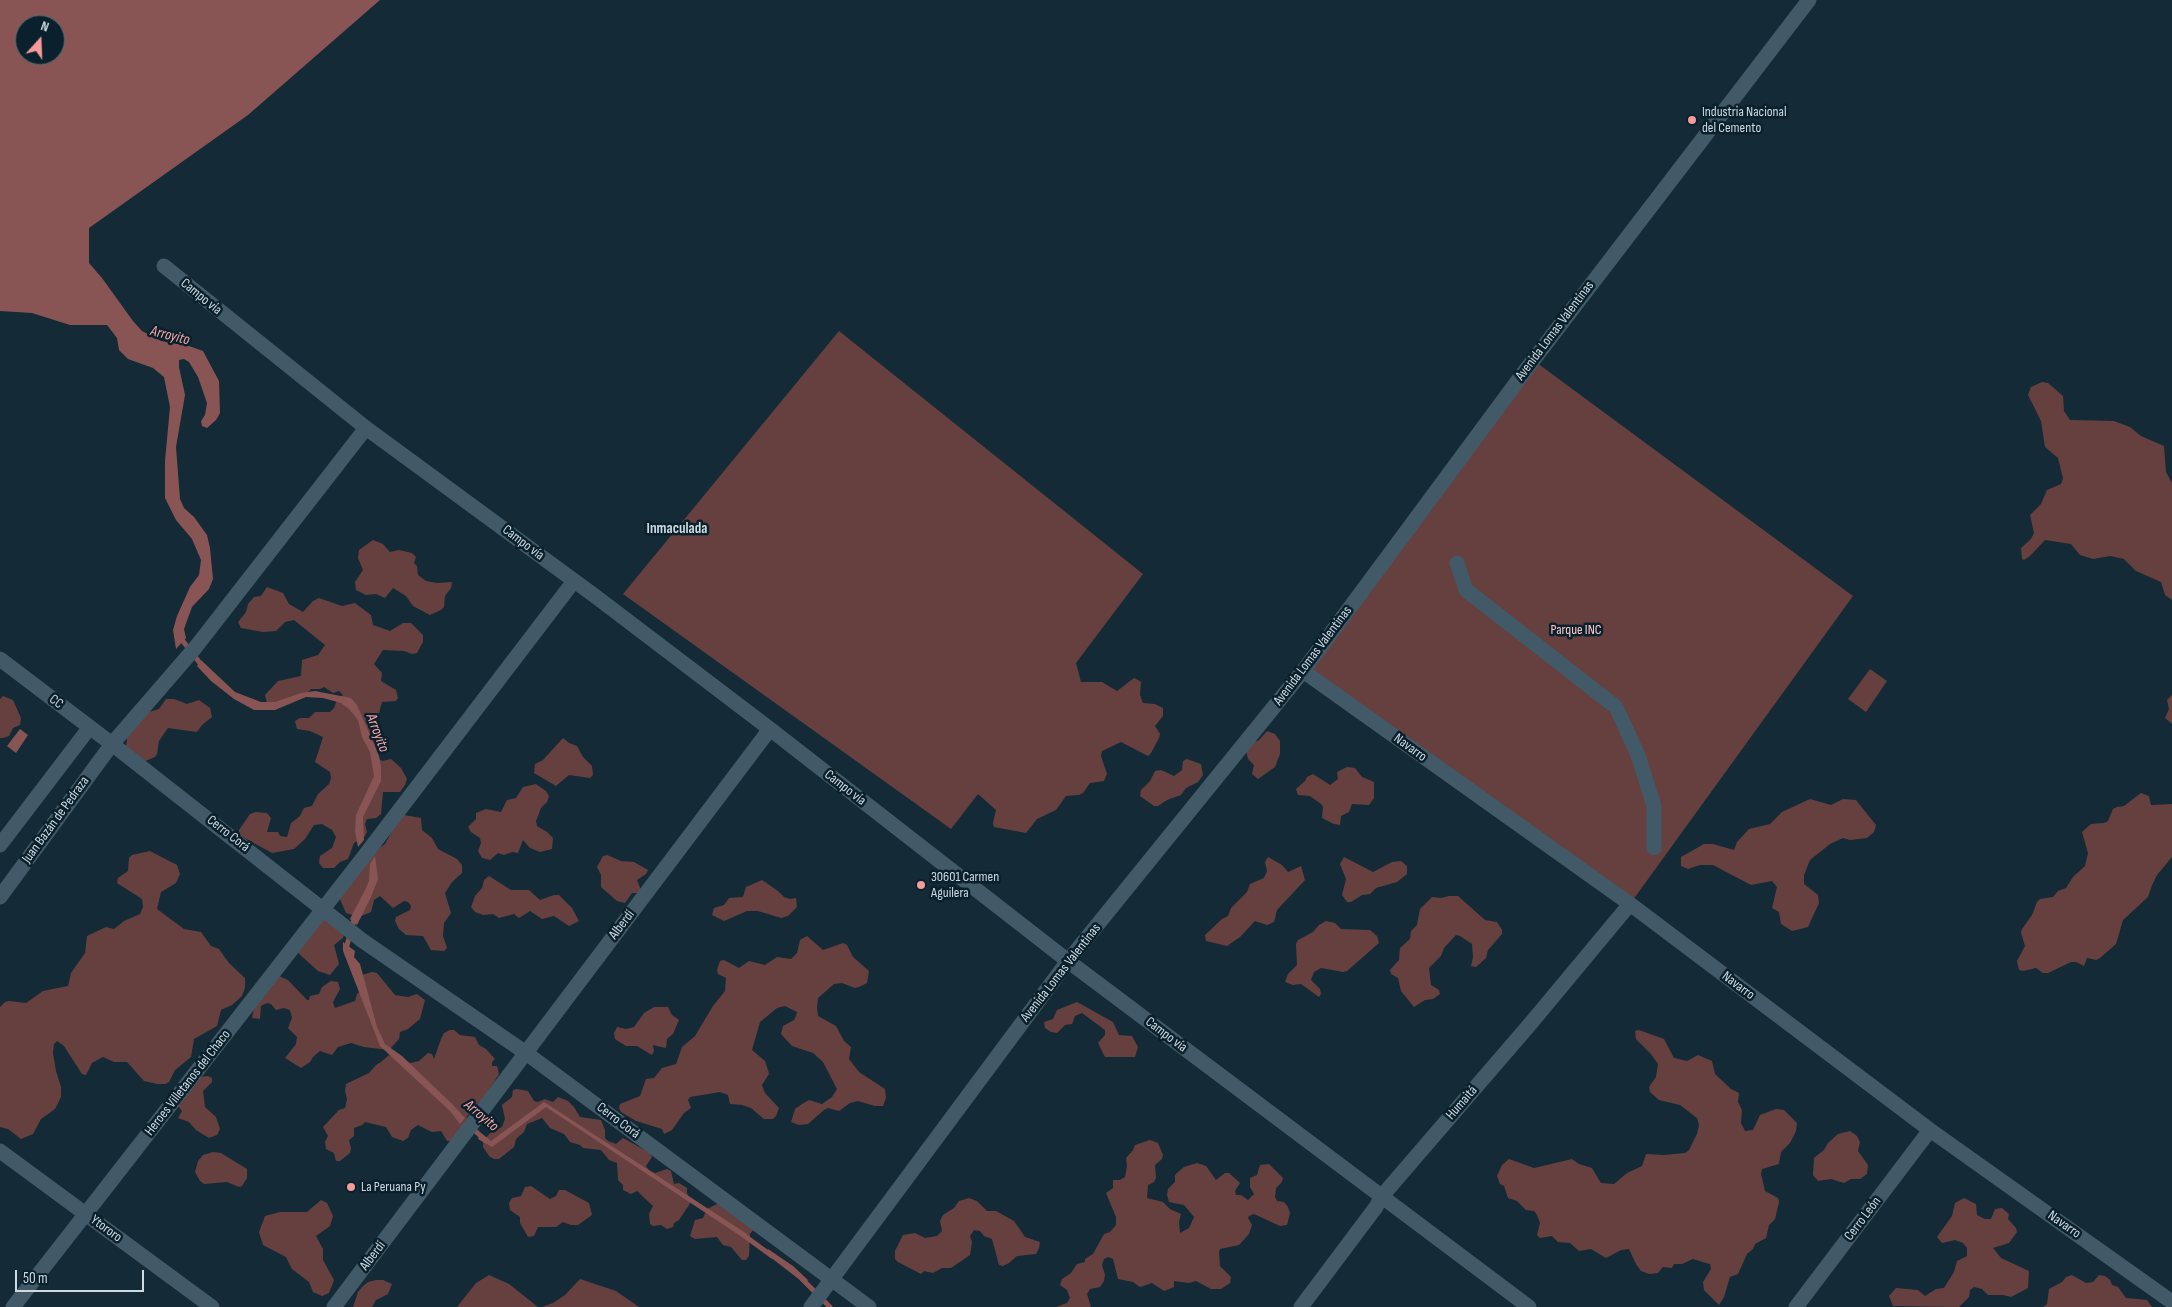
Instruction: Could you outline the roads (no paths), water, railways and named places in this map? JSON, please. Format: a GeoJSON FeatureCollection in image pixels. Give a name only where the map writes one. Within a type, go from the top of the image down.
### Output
{"type":"FeatureCollection","features":[{"type":"Feature","properties":{"kind":"street","name":"Avenida Lomas Valentinas"},"geometry":{"type":"LineString","coordinates":[[816,1300],[1068,961],[1303,671],[1574,306],[1809,0]]}},
{"type":"Feature","properties":{"kind":"street","name":"Campo vía"},"geometry":{"type":"LineString","coordinates":[[164,266],[366,428],[574,581],[770,729],[1068,961],[1529,1307]]}},
{"type":"Feature","properties":{"kind":"street","name":"Juan Bazán de Pedraza"},"geometry":{"type":"LineString","coordinates":[[0,897],[112,744],[195,648],[366,428]]}},
{"type":"Feature","properties":{"kind":"street"},"geometry":{"type":"LineString","coordinates":[[1457,563],[1466,590],[1616,707],[1638,756],[1654,806],[1654,848]]}},
{"type":"Feature","properties":{"kind":"street","name":"Heroes Villetanos del Chaco"},"geometry":{"type":"LineString","coordinates":[[12,1307],[376,842],[574,581]]}},
{"type":"Feature","properties":{"kind":"street","name":"CC"},"geometry":{"type":"LineString","coordinates":[[0,659],[112,744]]}},
{"type":"Feature","properties":{"kind":"street","name":"Navarro"},"geometry":{"type":"LineString","coordinates":[[1303,671],[1630,904],[1930,1130],[2172,1302]]}},
{"type":"Feature","properties":{"kind":"street"},"geometry":{"type":"LineString","coordinates":[[0,845],[90,727]]}},
{"type":"Feature","properties":{"kind":"street","name":"Alberdi"},"geometry":{"type":"LineString","coordinates":[[334,1307],[770,729]]}},
{"type":"Feature","properties":{"kind":"street","name":"Cerro Corá"},"geometry":{"type":"LineString","coordinates":[[112,744],[363,941],[526,1053],[869,1307]]}},
{"type":"Feature","properties":{"kind":"street","name":"Humaitá"},"geometry":{"type":"LineString","coordinates":[[1301,1307],[1376,1207],[1382,1196],[1531,1023],[1630,904]]}},
{"type":"Feature","properties":{"kind":"street","name":"Cerro León"},"geometry":{"type":"LineString","coordinates":[[1796,1307],[1930,1130]]}},
{"type":"Feature","properties":{"kind":"street","name":"Ytororo"},"geometry":{"type":"LineString","coordinates":[[0,1150],[212,1307]]}},
{"type":"Feature","properties":{"kind":"waterway","name":"Arroyito"},"geometry":{"type":"LineString","coordinates":[[179,636],[203,667]]}},
{"type":"Feature","properties":{"kind":"waterway","name":"Arroyito"},"geometry":{"type":"LineString","coordinates":[[346,949],[355,916]]}},
{"type":"Feature","properties":{"kind":"waterway","name":"Arroyito"},"geometry":{"type":"LineString","coordinates":[[471,1127],[485,1140]]}},
{"type":"Feature","properties":{"kind":"waterway","name":"Arroyito"},"geometry":{"type":"LineString","coordinates":[[742,1234],[772,1256]]}},
{"type":"Feature","properties":{"kind":"waterway","name":"Arroyito"},"geometry":{"type":"LineString","coordinates":[[802,1279],[830,1307]]}},
{"type":"Feature","properties":{"kind":"place","name":"Industria Nacional del Cemento"},"geometry":{"type":"Point","coordinates":[1692,120]}},
{"type":"Feature","properties":{"kind":"place","name":"30601 Carmen Aguilera"},"geometry":{"type":"Point","coordinates":[921,885]}},
{"type":"Feature","properties":{"kind":"place","name":"La Peruana Py"},"geometry":{"type":"Point","coordinates":[351,1187]}},
{"type":"Feature","properties":{"kind":"district","name":"Inmaculada"},"geometry":{"type":"Point","coordinates":[677,529]}},
{"type":"Feature","properties":{"kind":"park label","name":"Parque INC"},"geometry":{"type":"Point","coordinates":[1576,630]}}]}
